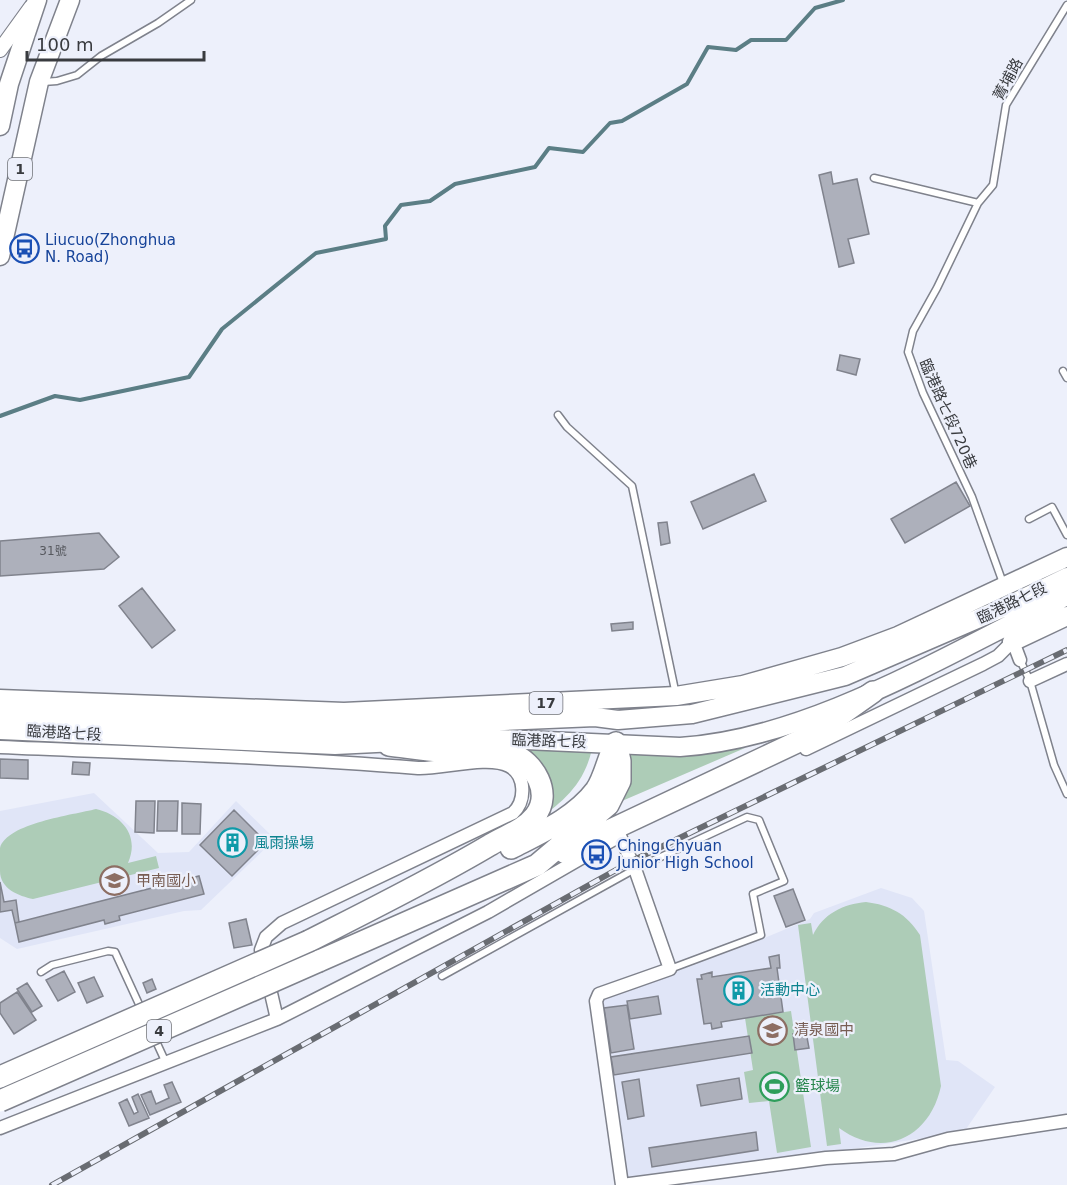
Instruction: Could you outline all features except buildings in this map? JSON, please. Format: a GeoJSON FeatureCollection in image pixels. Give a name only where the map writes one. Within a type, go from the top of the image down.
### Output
{"type":"FeatureCollection","features":[{"type":"Feature","properties":{"kind":"highway"},"geometry":{"type":"LineString","coordinates":[[537,865],[812,735],[873,692]]}},
{"type":"Feature","properties":{"kind":"highway"},"geometry":{"type":"LineString","coordinates":[[537,865],[608,804],[620,781],[620,761],[616,743]]}},
{"type":"Feature","properties":{"kind":"highway"},"geometry":{"type":"LineString","coordinates":[[432,879],[504,851],[569,815],[596,789],[616,743]]}},
{"type":"Feature","properties":{"kind":"highway"},"geometry":{"type":"LineString","coordinates":[[389,745],[443,752],[509,752],[527,762],[539,780],[542,790],[540,807],[521,829],[501,838],[432,879]]}},
{"type":"Feature","properties":{"kind":"highway","name":"4"},"geometry":{"type":"LineString","coordinates":[[0,1101],[537,865]]}},
{"type":"Feature","properties":{"kind":"highway","name":"4"},"geometry":{"type":"LineString","coordinates":[[0,1077],[309,941],[432,879]]}},
{"type":"Feature","properties":{"kind":"main road"},"geometry":{"type":"LineString","coordinates":[[0,126],[9,84],[36,0]]}},
{"type":"Feature","properties":{"kind":"main road","name":"1"},"geometry":{"type":"LineString","coordinates":[[0,256],[39,82],[67,1]]}},
{"type":"Feature","properties":{"kind":"main road","name":"臨港路七段"},"geometry":{"type":"LineString","coordinates":[[0,699],[345,720],[676,696],[743,685],[842,657],[1005,588],[1067,557]]}},
{"type":"Feature","properties":{"kind":"main road","name":"臨港路七段"},"geometry":{"type":"LineString","coordinates":[[0,730],[335,746],[389,745],[478,738],[680,747],[709,746],[796,722],[873,692],[1007,616],[1067,577]]}},
{"type":"Feature","properties":{"kind":"main road","name":"臨港路七段"},"geometry":{"type":"LineString","coordinates":[[0,713],[345,720],[595,717],[618,720],[692,714],[844,676],[1067,596]]}},
{"type":"Feature","properties":{"kind":"main road"},"geometry":{"type":"LineString","coordinates":[[1012,642],[1067,615]]}},
{"type":"Feature","properties":{"kind":"main road"},"geometry":{"type":"LineString","coordinates":[[616,743],[618,720]]}},
{"type":"Feature","properties":{"kind":"street"},"geometry":{"type":"LineString","coordinates":[[0,50],[36,0]]}},
{"type":"Feature","properties":{"kind":"street"},"geometry":{"type":"LineString","coordinates":[[1007,616],[1012,642],[1020,660]]}},
{"type":"Feature","properties":{"kind":"street"},"geometry":{"type":"LineString","coordinates":[[0,1128],[277,1019],[488,912],[620,836],[972,669],[998,656],[1012,642]]}},
{"type":"Feature","properties":{"kind":"street"},"geometry":{"type":"LineString","coordinates":[[1030,681],[1067,664]]}},
{"type":"Feature","properties":{"kind":"street"},"geometry":{"type":"LineString","coordinates":[[0,747],[334,760],[422,768],[497,763],[511,767],[519,778],[522,794],[518,809],[513,813],[282,923],[266,937],[261,950],[277,1019]]}},
{"type":"Feature","properties":{"kind":"street"},"geometry":{"type":"LineString","coordinates":[[620,836],[635,869],[670,969],[599,994],[596,1001],[622,1185],[826,1158],[894,1154],[948,1139],[1067,1121]]}},
{"type":"Feature","properties":{"kind":"lane"},"geometry":{"type":"LineString","coordinates":[[39,82],[57,81],[77,75],[101,56],[158,23],[191,0]]}},
{"type":"Feature","properties":{"kind":"lane","name":"菁埔路"},"geometry":{"type":"LineString","coordinates":[[978,203],[993,185],[1006,105],[1067,5]]}},
{"type":"Feature","properties":{"kind":"lane"},"geometry":{"type":"LineString","coordinates":[[874,178],[978,203]]}},
{"type":"Feature","properties":{"kind":"lane","name":"臨港路七段720巷"},"geometry":{"type":"LineString","coordinates":[[978,203],[937,288],[913,331],[908,352],[923,393],[972,496],[1005,588],[1007,616]]}},
{"type":"Feature","properties":{"kind":"lane"},"geometry":{"type":"LineString","coordinates":[[1064,370],[1067,378]]}},
{"type":"Feature","properties":{"kind":"lane"},"geometry":{"type":"LineString","coordinates":[[558,415],[567,427],[632,486],[676,696]]}},
{"type":"Feature","properties":{"kind":"lane"},"geometry":{"type":"LineString","coordinates":[[1029,519],[1052,507],[1067,535]]}},
{"type":"Feature","properties":{"kind":"lane"},"geometry":{"type":"LineString","coordinates":[[1020,660],[1030,681],[1054,765],[1067,794]]}},
{"type":"Feature","properties":{"kind":"lane"},"geometry":{"type":"LineString","coordinates":[[442,976],[635,869],[747,817],[759,820],[784,881],[753,894],[761,935],[670,969]]}},
{"type":"Feature","properties":{"kind":"lane"},"geometry":{"type":"LineString","coordinates":[[41,972],[52,965],[108,951],[115,952],[166,1063]]}},
{"type":"Feature","properties":{"kind":"shaded area","name":"甲南國小"},"geometry":{"type":"Polygon","coordinates":[[[94,793],[158,853],[189,852],[236,801],[275,839],[201,910],[184,911],[17,949],[0,938],[0,811],[94,793]]]}},
{"type":"Feature","properties":{"kind":"shaded area","name":"清泉國中"},"geometry":{"type":"Polygon","coordinates":[[[881,888],[912,898],[924,911],[946,1060],[958,1061],[995,1087],[964,1132],[625,1183],[600,1000],[762,939],[810,919],[814,913],[881,888]]]}},
{"type":"Feature","properties":{"kind":"green space"},"geometry":{"type":"Polygon","coordinates":[[[504,744],[592,749],[583,773],[570,792],[533,823],[545,801],[504,744]]]}},
{"type":"Feature","properties":{"kind":"green space"},"geometry":{"type":"Polygon","coordinates":[[[745,748],[615,804],[624,790],[629,754],[706,753],[745,748]]]}},
{"type":"Feature","properties":{"kind":"green space"},"geometry":{"type":"Polygon","coordinates":[[[96,809],[114,816],[126,828],[132,844],[128,863],[156,856],[159,868],[33,899],[16,894],[3,883],[0,871],[0,848],[5,839],[27,826],[42,821],[96,809]]]}},
{"type":"Feature","properties":{"kind":"green space"},"geometry":{"type":"Polygon","coordinates":[[[866,902],[883,905],[904,916],[920,935],[941,1086],[927,1119],[915,1131],[902,1138],[888,1142],[872,1142],[856,1138],[839,1128],[841,1144],[827,1146],[798,925],[811,923],[813,935],[822,921],[835,911],[849,905],[866,902]]]}},
{"type":"Feature","properties":{"kind":"green space","name":"籃球場"},"geometry":{"type":"Polygon","coordinates":[[[791,1011],[811,1147],[777,1153],[769,1101],[749,1103],[744,1072],[753,1070],[745,1018],[791,1011]]]}},
{"type":"Feature","properties":{"kind":"waterway"},"geometry":{"type":"LineString","coordinates":[[0,416],[55,396],[80,400],[189,377],[222,329],[316,253],[386,239],[385,226],[401,205],[430,201],[455,184],[535,167],[549,148],[583,152],[610,123],[622,121],[687,84],[708,47],[736,50],[751,40],[786,40],[815,8],[843,0]]}},
{"type":"Feature","properties":{"kind":"railway"},"geometry":{"type":"LineString","coordinates":[[52,1185],[632,861],[1067,650]]}},
{"type":"Feature","properties":{"kind":"place","name":"Liucuo(Zhonghua N. Road)"},"geometry":{"type":"Point","coordinates":[24,249]}},
{"type":"Feature","properties":{"kind":"place","name":"風雨操場"},"geometry":{"type":"Point","coordinates":[233,843]}},
{"type":"Feature","properties":{"kind":"place","name":"Ching Chyuan Junior High School"},"geometry":{"type":"Point","coordinates":[596,855]}},
{"type":"Feature","properties":{"kind":"place","name":"甲南國小"},"geometry":{"type":"Point","coordinates":[115,881]}},
{"type":"Feature","properties":{"kind":"place","name":"活動中心"},"geometry":{"type":"Point","coordinates":[739,990]}},
{"type":"Feature","properties":{"kind":"place","name":"清泉國中"},"geometry":{"type":"Point","coordinates":[773,1030]}},
{"type":"Feature","properties":{"kind":"place","name":"籃球場"},"geometry":{"type":"Point","coordinates":[774,1086]}}]}
